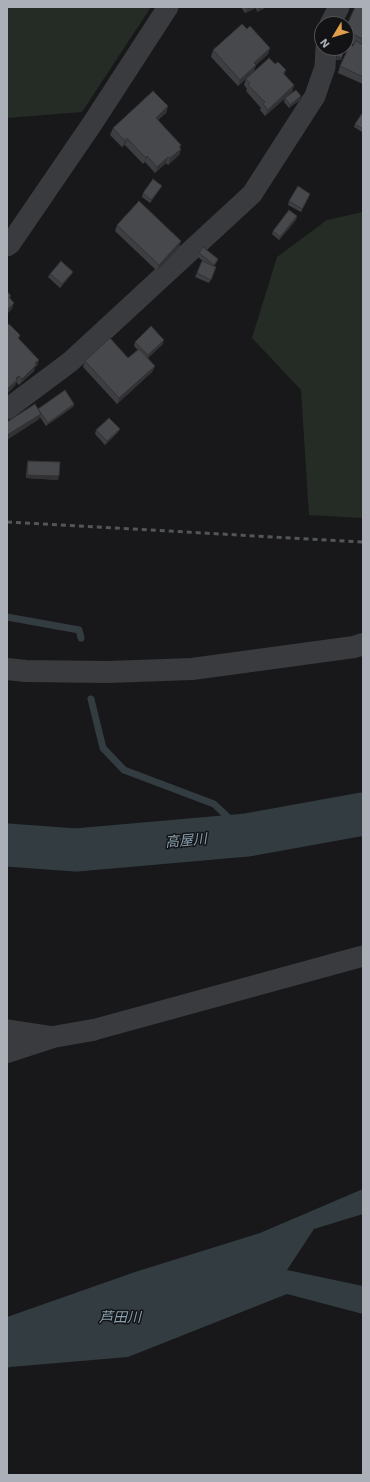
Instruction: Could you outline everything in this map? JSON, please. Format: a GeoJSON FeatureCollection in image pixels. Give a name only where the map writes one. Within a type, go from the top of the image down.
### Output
{"type":"FeatureCollection","features":[{"type":"Feature","properties":{"kind":"street"},"geometry":{"type":"LineString","coordinates":[[7,246],[10,244],[92,124],[168,7]]}},
{"type":"Feature","properties":{"kind":"street"},"geometry":{"type":"LineString","coordinates":[[334,16],[339,7]]}},
{"type":"Feature","properties":{"kind":"street"},"geometry":{"type":"LineString","coordinates":[[7,409],[70,362],[252,194],[315,96],[324,67],[325,56]]}},
{"type":"Feature","properties":{"kind":"street"},"geometry":{"type":"LineString","coordinates":[[7,669],[26,671],[108,672],[192,669],[354,647],[363,644]]}},
{"type":"Feature","properties":{"kind":"street"},"geometry":{"type":"LineString","coordinates":[[7,1052],[54,1037],[93,1030],[363,956]]}},
{"type":"Feature","properties":{"kind":"street"},"geometry":{"type":"LineString","coordinates":[[7,1030],[54,1037]]}},
{"type":"Feature","properties":{"kind":"shaded area"},"geometry":{"type":"Polygon","coordinates":[[[7,7],[151,7],[82,112],[7,118],[7,7]]]}},
{"type":"Feature","properties":{"kind":"shaded area"},"geometry":{"type":"Polygon","coordinates":[[[363,212],[363,518],[309,515],[301,390],[252,338],[277,257],[327,220],[363,212]]]}},
{"type":"Feature","properties":{"kind":"water","name":"芦田川"},"geometry":{"type":"Polygon","coordinates":[[[363,1189],[363,1214],[314,1229],[287,1270],[363,1286],[363,1314],[287,1294],[128,1357],[7,1368],[7,1317],[135,1272],[260,1233],[363,1189]]]}},
{"type":"Feature","properties":{"kind":"building"},"geometry":{"type":"Polygon","coordinates":[[[355,7],[363,7],[363,39],[354,35],[354,16],[351,16],[355,7]]]}},
{"type":"Feature","properties":{"kind":"building"},"geometry":{"type":"Polygon","coordinates":[[[242,24],[247,29],[250,26],[270,48],[254,63],[256,65],[240,80],[213,50],[242,24]]]}},
{"type":"Feature","properties":{"kind":"building"},"geometry":{"type":"Polygon","coordinates":[[[356,41],[363,45],[363,77],[340,66],[345,56],[354,56],[354,44],[356,41]]]}},
{"type":"Feature","properties":{"kind":"building"},"geometry":{"type":"Polygon","coordinates":[[[269,58],[275,64],[278,62],[286,70],[283,73],[294,85],[268,110],[263,104],[265,102],[248,85],[250,83],[246,79],[269,58]]]}},
{"type":"Feature","properties":{"kind":"building"},"geometry":{"type":"Polygon","coordinates":[[[296,90],[301,96],[290,105],[285,98],[296,90]]]}},
{"type":"Feature","properties":{"kind":"building"},"geometry":{"type":"Polygon","coordinates":[[[153,91],[168,106],[156,118],[181,145],[179,147],[181,149],[170,158],[168,157],[157,167],[127,138],[125,141],[113,128],[153,91]]]}},
{"type":"Feature","properties":{"kind":"building"},"geometry":{"type":"Polygon","coordinates":[[[363,112],[363,129],[355,124],[363,112]]]}},
{"type":"Feature","properties":{"kind":"building"},"geometry":{"type":"Polygon","coordinates":[[[153,179],[162,186],[151,200],[143,193],[153,179]]]}},
{"type":"Feature","properties":{"kind":"building"},"geometry":{"type":"Polygon","coordinates":[[[298,186],[310,194],[302,209],[289,201],[298,186]]]}},
{"type":"Feature","properties":{"kind":"building"},"geometry":{"type":"Polygon","coordinates":[[[139,201],[181,241],[159,265],[117,225],[139,201]]]}},
{"type":"Feature","properties":{"kind":"building"},"geometry":{"type":"Polygon","coordinates":[[[289,210],[297,216],[280,237],[273,231],[289,210]]]}},
{"type":"Feature","properties":{"kind":"building"},"geometry":{"type":"Polygon","coordinates":[[[203,247],[218,259],[214,265],[199,253],[203,247]]]}},
{"type":"Feature","properties":{"kind":"building"},"geometry":{"type":"Polygon","coordinates":[[[61,261],[73,272],[62,284],[50,274],[61,261]]]}},
{"type":"Feature","properties":{"kind":"building"},"geometry":{"type":"Polygon","coordinates":[[[202,261],[216,267],[211,280],[197,273],[202,261]]]}},
{"type":"Feature","properties":{"kind":"building"},"geometry":{"type":"Polygon","coordinates":[[[7,291],[11,296],[9,297],[14,303],[7,310],[7,291]]]}},
{"type":"Feature","properties":{"kind":"building"},"geometry":{"type":"Polygon","coordinates":[[[9,324],[20,335],[18,338],[39,360],[22,379],[19,376],[16,378],[17,380],[7,389],[7,326],[9,324]]]}},
{"type":"Feature","properties":{"kind":"building"},"geometry":{"type":"Polygon","coordinates":[[[151,326],[164,340],[148,355],[135,342],[151,326]]]}},
{"type":"Feature","properties":{"kind":"building"},"geometry":{"type":"Polygon","coordinates":[[[110,338],[128,358],[139,349],[155,366],[119,398],[85,361],[110,338]]]}},
{"type":"Feature","properties":{"kind":"building"},"geometry":{"type":"Polygon","coordinates":[[[65,390],[74,404],[48,423],[38,409],[65,390]]]}},
{"type":"Feature","properties":{"kind":"building"},"geometry":{"type":"Polygon","coordinates":[[[35,404],[41,414],[7,435],[7,422],[35,404]]]}},
{"type":"Feature","properties":{"kind":"building"},"geometry":{"type":"Polygon","coordinates":[[[109,418],[120,429],[107,441],[96,430],[109,418]]]}},
{"type":"Feature","properties":{"kind":"building"},"geometry":{"type":"Polygon","coordinates":[[[28,461],[60,462],[59,476],[27,475],[28,461]]]}},
{"type":"Feature","properties":{"kind":"waterway"},"geometry":{"type":"LineString","coordinates":[[7,617],[79,630],[81,638]]}},
{"type":"Feature","properties":{"kind":"waterway"},"geometry":{"type":"LineString","coordinates":[[91,699],[103,748],[124,770],[214,804],[247,835]]}},
{"type":"Feature","properties":{"kind":"waterway","name":"高屋川"},"geometry":{"type":"LineString","coordinates":[[7,845],[76,850],[247,835],[363,814]]}},
{"type":"Feature","properties":{"kind":"railway"},"geometry":{"type":"LineString","coordinates":[[7,522],[363,542]]}}]}
